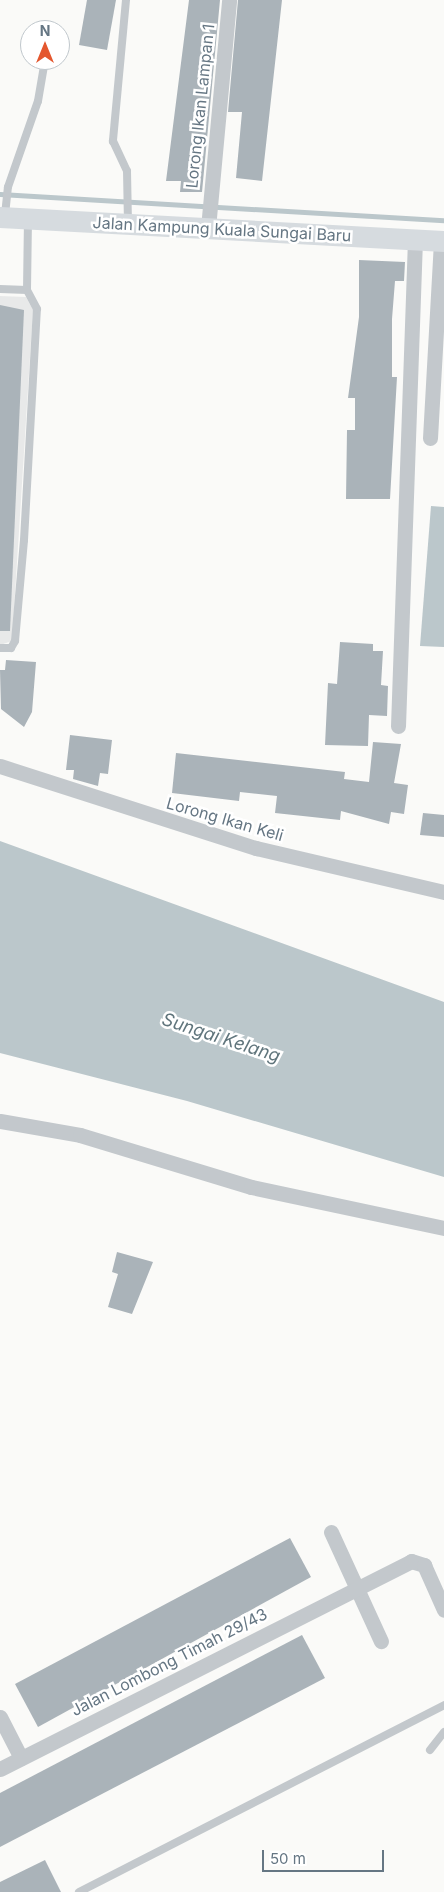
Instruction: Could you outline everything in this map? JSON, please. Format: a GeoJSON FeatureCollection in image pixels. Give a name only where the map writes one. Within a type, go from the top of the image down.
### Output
{"type":"FeatureCollection","features":[{"type":"Feature","properties":{"kind":"street","name":"Lorong Ikan Lampan 1"},"geometry":{"type":"LineString","coordinates":[[207,221],[229,0]]}},
{"type":"Feature","properties":{"kind":"street","name":"Jalan Kampung Kuala Sungai Baru"},"geometry":{"type":"LineString","coordinates":[[4,213],[28,219],[207,221],[415,242],[443,241]]}},
{"type":"Feature","properties":{"kind":"street"},"geometry":{"type":"LineString","coordinates":[[430,438],[443,241]]}},
{"type":"Feature","properties":{"kind":"street"},"geometry":{"type":"LineString","coordinates":[[398,726],[415,242]]}},
{"type":"Feature","properties":{"kind":"street","name":"Lorong Ikan Keli"},"geometry":{"type":"LineString","coordinates":[[0,766],[256,848],[444,892]]}},
{"type":"Feature","properties":{"kind":"street"},"geometry":{"type":"LineString","coordinates":[[0,1121],[80,1135],[251,1187],[444,1228]]}},
{"type":"Feature","properties":{"kind":"street"},"geometry":{"type":"LineString","coordinates":[[331,1532],[381,1641]]}},
{"type":"Feature","properties":{"kind":"street","name":"Jalan Lombong Timah 29/43"},"geometry":{"type":"LineString","coordinates":[[0,1769],[355,1586],[411,1561],[424,1565],[444,1610]]}},
{"type":"Feature","properties":{"kind":"street"},"geometry":{"type":"LineString","coordinates":[[0,1717],[21,1758]]}},
{"type":"Feature","properties":{"kind":"lane"},"geometry":{"type":"LineString","coordinates":[[126,0],[113,141],[127,171],[128,219]]}},
{"type":"Feature","properties":{"kind":"lane"},"geometry":{"type":"LineString","coordinates":[[4,213],[7,193],[38,101],[43,70]]}},
{"type":"Feature","properties":{"kind":"lane"},"geometry":{"type":"LineString","coordinates":[[0,648],[11,648],[15,641],[24,540],[37,309],[27,290],[28,219]]}},
{"type":"Feature","properties":{"kind":"lane"},"geometry":{"type":"LineString","coordinates":[[0,289],[27,290]]}},
{"type":"Feature","properties":{"kind":"lane"},"geometry":{"type":"LineString","coordinates":[[79,1892],[444,1704]]}},
{"type":"Feature","properties":{"kind":"lane"},"geometry":{"type":"LineString","coordinates":[[430,1750],[444,1732]]}},
{"type":"Feature","properties":{"kind":"shaded area"},"geometry":{"type":"Polygon","coordinates":[[[0,296],[26,297],[33,310],[12,641],[0,645],[0,296]]]}},
{"type":"Feature","properties":{"kind":"water"},"geometry":{"type":"Polygon","coordinates":[[[431,506],[444,507],[444,647],[420,646],[431,506]]]}},
{"type":"Feature","properties":{"kind":"water","name":"Sungai Kelang"},"geometry":{"type":"Polygon","coordinates":[[[0,841],[444,1002],[444,1177],[187,1101],[0,1053],[0,841]]]}},
{"type":"Feature","properties":{"kind":"building"},"geometry":{"type":"Polygon","coordinates":[[[87,0],[116,0],[107,50],[79,45],[87,0]]]}},
{"type":"Feature","properties":{"kind":"building"},"geometry":{"type":"Polygon","coordinates":[[[189,0],[220,0],[202,192],[180,192],[181,181],[166,181],[189,0]]]}},
{"type":"Feature","properties":{"kind":"building"},"geometry":{"type":"Polygon","coordinates":[[[238,0],[282,0],[262,181],[236,178],[242,112],[228,112],[238,0]]]}},
{"type":"Feature","properties":{"kind":"building"},"geometry":{"type":"Polygon","coordinates":[[[359,260],[405,262],[404,281],[395,281],[392,319],[392,377],[397,377],[390,499],[346,499],[347,430],[355,430],[355,398],[348,398],[359,317],[359,260]]]}},
{"type":"Feature","properties":{"kind":"building"},"geometry":{"type":"Polygon","coordinates":[[[0,305],[24,310],[10,631],[0,631],[0,305]]]}},
{"type":"Feature","properties":{"kind":"building"},"geometry":{"type":"Polygon","coordinates":[[[340,642],[373,644],[373,651],[383,651],[381,685],[388,686],[387,716],[369,715],[368,746],[325,745],[328,683],[337,684],[340,642]]]}},
{"type":"Feature","properties":{"kind":"building"},"geometry":{"type":"Polygon","coordinates":[[[6,660],[36,662],[32,712],[24,727],[1,709],[0,670],[5,670],[6,660]]]}},
{"type":"Feature","properties":{"kind":"building"},"geometry":{"type":"Polygon","coordinates":[[[70,735],[112,740],[108,774],[100,773],[98,786],[73,779],[74,770],[66,770],[70,735]]]}},
{"type":"Feature","properties":{"kind":"building"},"geometry":{"type":"Polygon","coordinates":[[[373,742],[401,744],[394,783],[408,785],[404,814],[391,812],[389,824],[341,811],[340,820],[275,813],[277,796],[240,792],[239,801],[172,793],[176,753],[345,772],[344,779],[369,782],[373,742]]]}},
{"type":"Feature","properties":{"kind":"building"},"geometry":{"type":"Polygon","coordinates":[[[423,813],[444,815],[444,837],[420,835],[423,813]]]}},
{"type":"Feature","properties":{"kind":"building"},"geometry":{"type":"Polygon","coordinates":[[[117,1252],[153,1262],[132,1314],[108,1307],[118,1274],[112,1272],[117,1252]]]}},
{"type":"Feature","properties":{"kind":"building"},"geometry":{"type":"Polygon","coordinates":[[[290,1538],[311,1577],[38,1727],[15,1684],[290,1538]]]}},
{"type":"Feature","properties":{"kind":"building"},"geometry":{"type":"Polygon","coordinates":[[[302,1635],[325,1678],[0,1847],[0,1793],[302,1635]]]}},
{"type":"Feature","properties":{"kind":"building"},"geometry":{"type":"Polygon","coordinates":[[[45,1860],[61,1892],[0,1892],[0,1882],[45,1860]]]}},
{"type":"Feature","properties":{"kind":"waterway"},"geometry":{"type":"LineString","coordinates":[[0,194],[444,220]]}}]}
